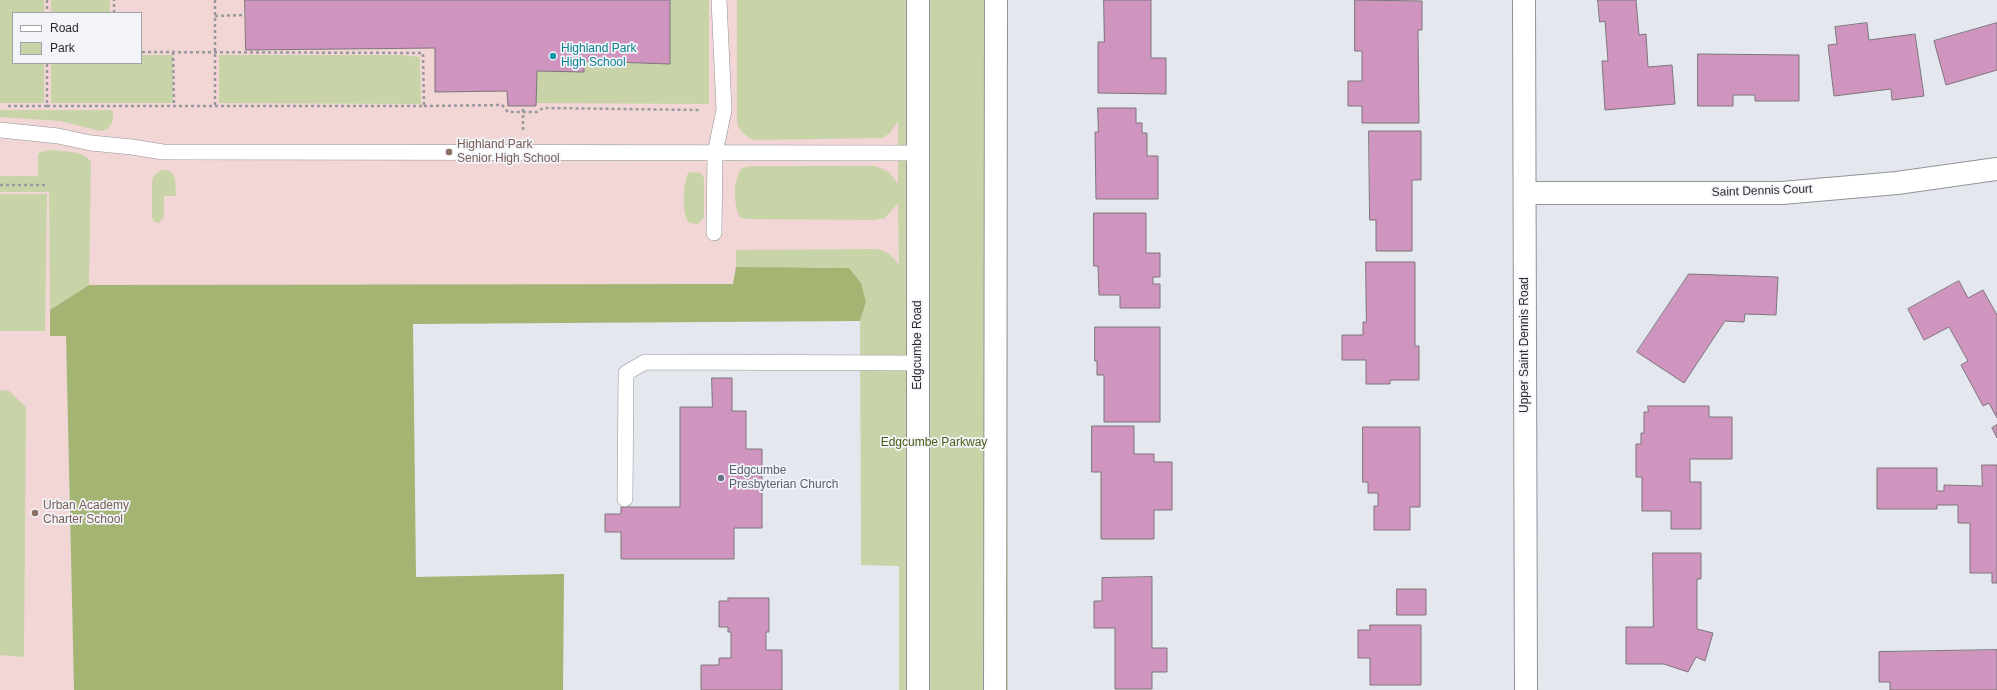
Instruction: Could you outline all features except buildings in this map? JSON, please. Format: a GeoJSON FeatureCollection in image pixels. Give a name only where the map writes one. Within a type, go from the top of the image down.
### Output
{"type":"FeatureCollection","features":[{"type":"Feature","properties":{"kind":"street","name":"Edgcumbe Road"},"geometry":{"type":"LineString","coordinates":[[918,0],[918,690]]}},
{"type":"Feature","properties":{"kind":"street"},"geometry":{"type":"LineString","coordinates":[[996,0],[996,690]]}},
{"type":"Feature","properties":{"kind":"street","name":"Upper Saint Dennis Road"},"geometry":{"type":"LineString","coordinates":[[1524,0],[1526,690]]}},
{"type":"Feature","properties":{"kind":"street","name":"Saint Dennis Court"},"geometry":{"type":"LineString","coordinates":[[1525,193],[1782,192],[1897,183],[1995,170]]}},
{"type":"Feature","properties":{"kind":"lane"},"geometry":{"type":"LineString","coordinates":[[714,233],[714,153],[724,110],[719,0]]}},
{"type":"Feature","properties":{"kind":"lane"},"geometry":{"type":"LineString","coordinates":[[0,130],[58,136],[91,143],[132,146],[162,152],[918,153]]}},
{"type":"Feature","properties":{"kind":"lane"},"geometry":{"type":"LineString","coordinates":[[625,499],[626,373],[645,362],[918,363]]}},
{"type":"Feature","properties":{"kind":"path"},"geometry":{"type":"LineString","coordinates":[[47,0],[47,12]]}},
{"type":"Feature","properties":{"kind":"path"},"geometry":{"type":"LineString","coordinates":[[114,0],[114,12]]}},
{"type":"Feature","properties":{"kind":"path"},"geometry":{"type":"LineString","coordinates":[[215,0],[215,105]]}},
{"type":"Feature","properties":{"kind":"path"},"geometry":{"type":"LineString","coordinates":[[215,16],[245,15]]}},
{"type":"Feature","properties":{"kind":"path"},"geometry":{"type":"LineString","coordinates":[[142,52],[423,53],[424,106]]}},
{"type":"Feature","properties":{"kind":"path"},"geometry":{"type":"LineString","coordinates":[[173,52],[174,105]]}},
{"type":"Feature","properties":{"kind":"path"},"geometry":{"type":"LineString","coordinates":[[47,64],[47,106]]}},
{"type":"Feature","properties":{"kind":"path"},"geometry":{"type":"LineString","coordinates":[[0,106],[502,105],[508,112],[537,112],[542,108],[724,110]]}},
{"type":"Feature","properties":{"kind":"path"},"geometry":{"type":"LineString","coordinates":[[523,106],[523,112]]}},
{"type":"Feature","properties":{"kind":"path"},"geometry":{"type":"LineString","coordinates":[[0,185],[46,185]]}},
{"type":"Feature","properties":{"kind":"shaded area","name":"Highland Park Senior High School"},"geometry":{"type":"Polygon","coordinates":[[[0,0],[898,0],[899,266],[413,324],[66,336],[74,690],[0,690],[0,0]]]}},
{"type":"Feature","properties":{"kind":"green space"},"geometry":{"type":"Polygon","coordinates":[[[0,0],[44,0],[44,12],[12,12],[12,64],[44,64],[44,103],[0,103],[0,0]]]}},
{"type":"Feature","properties":{"kind":"green space"},"geometry":{"type":"Polygon","coordinates":[[[51,0],[110,0],[110,12],[51,12],[51,0]]]}},
{"type":"Feature","properties":{"kind":"green space"},"geometry":{"type":"Polygon","coordinates":[[[670,0],[709,0],[709,104],[536,103],[537,71],[583,72],[584,61],[670,64],[670,0]]]}},
{"type":"Feature","properties":{"kind":"green space","name":"Edgcumbe Parkway"},"geometry":{"type":"Polygon","coordinates":[[[737,0],[1007,0],[1008,690],[899,690],[899,566],[861,565],[860,321],[866,302],[830,267],[736,267],[736,250],[875,249],[889,254],[899,265],[898,203],[885,218],[873,220],[746,219],[740,217],[735,199],[739,173],[742,168],[752,166],[875,166],[889,172],[898,184],[898,121],[890,133],[882,138],[754,140],[746,135],[737,123],[737,0]]]}},
{"type":"Feature","properties":{"kind":"green space"},"geometry":{"type":"Polygon","coordinates":[[[142,55],[173,55],[173,103],[51,103],[51,64],[142,64],[142,55]]]}},
{"type":"Feature","properties":{"kind":"green space"},"geometry":{"type":"Polygon","coordinates":[[[219,55],[401,55],[420,57],[421,104],[219,103],[219,55]]]}},
{"type":"Feature","properties":{"kind":"green space"},"geometry":{"type":"Polygon","coordinates":[[[0,110],[113,110],[113,118],[108,128],[100,131],[60,121],[0,117],[0,110]]]}},
{"type":"Feature","properties":{"kind":"green space"},"geometry":{"type":"Polygon","coordinates":[[[51,150],[79,153],[88,158],[91,162],[89,285],[50,310],[49,192],[0,192],[0,176],[38,176],[38,154],[51,150]]]}},
{"type":"Feature","properties":{"kind":"green space"},"geometry":{"type":"Polygon","coordinates":[[[161,170],[166,170],[173,174],[176,196],[164,196],[164,216],[159,223],[154,222],[152,217],[152,182],[153,177],[161,170]]]}},
{"type":"Feature","properties":{"kind":"green space"},"geometry":{"type":"Polygon","coordinates":[[[688,173],[701,173],[704,178],[704,217],[698,224],[690,223],[685,214],[684,207],[686,178],[688,173]]]}},
{"type":"Feature","properties":{"kind":"green space"},"geometry":{"type":"Polygon","coordinates":[[[0,194],[47,194],[45,331],[0,331],[0,194]]]}},
{"type":"Feature","properties":{"kind":"green space"},"geometry":{"type":"Polygon","coordinates":[[[736,267],[849,268],[861,283],[866,302],[860,321],[413,324],[416,577],[564,574],[563,690],[74,690],[66,336],[50,336],[50,310],[89,285],[733,284],[736,267]]]}},
{"type":"Feature","properties":{"kind":"green space"},"geometry":{"type":"Polygon","coordinates":[[[8,390],[26,407],[24,657],[0,655],[0,391],[8,390]]]}},
{"type":"Feature","properties":{"kind":"place","name":"Highland Park High School"},"geometry":{"type":"Point","coordinates":[553,56]}},
{"type":"Feature","properties":{"kind":"place","name":"Highland Park Senior High School"},"geometry":{"type":"Point","coordinates":[449,152]}},
{"type":"Feature","properties":{"kind":"place","name":"Edgcumbe Presbyterian Church"},"geometry":{"type":"Point","coordinates":[721,478]}},
{"type":"Feature","properties":{"kind":"place","name":"Urban Academy Charter School"},"geometry":{"type":"Point","coordinates":[35,513]}}]}
